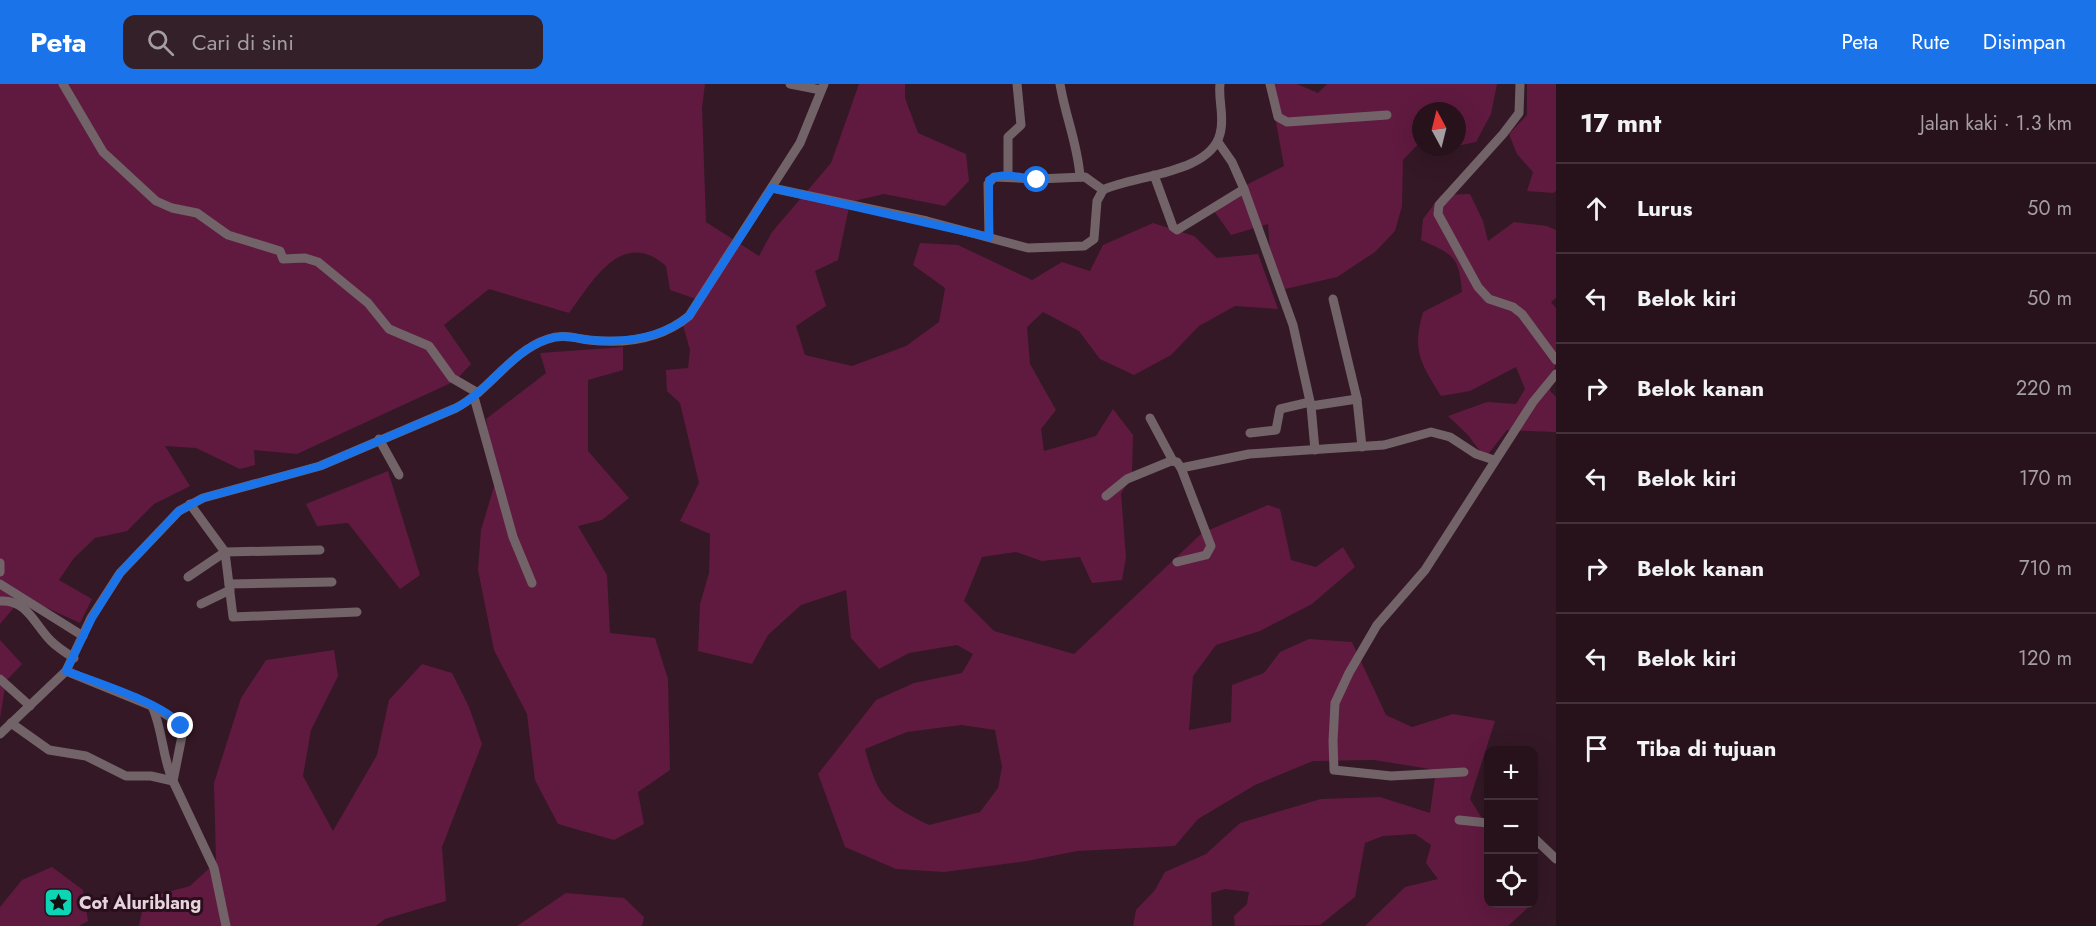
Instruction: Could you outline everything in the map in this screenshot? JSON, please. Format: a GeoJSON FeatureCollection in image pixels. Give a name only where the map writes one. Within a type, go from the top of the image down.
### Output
{"type":"FeatureCollection","features":[{"type":"Feature","properties":{"kind":"street"},"geometry":{"type":"LineString","coordinates":[[63,84],[103,152],[156,201],[172,208],[197,213],[228,235],[280,251],[283,259],[305,258],[318,262],[368,303],[389,329],[429,346],[452,378],[476,395],[513,537],[532,583]]}},
{"type":"Feature","properties":{"kind":"street"},"geometry":{"type":"LineString","coordinates":[[0,734],[66,671],[92,618],[134,555],[179,511],[190,504],[220,493],[301,473],[456,408],[476,395],[513,361],[546,339],[568,336],[589,340],[633,339],[669,331],[689,316],[800,143],[822,87],[790,84]]}},
{"type":"Feature","properties":{"kind":"street"},"geometry":{"type":"LineString","coordinates":[[1008,176],[1008,136],[1018,129],[1022,121],[1017,84]]}},
{"type":"Feature","properties":{"kind":"street"},"geometry":{"type":"LineString","coordinates":[[1060,84],[1065,113],[1078,155],[1080,177]]}},
{"type":"Feature","properties":{"kind":"street"},"geometry":{"type":"LineString","coordinates":[[772,188],[989,237],[1028,248],[1057,249],[1090,244],[1095,236],[1097,201],[1103,189],[1191,164],[1218,142],[1223,119],[1220,84]]}},
{"type":"Feature","properties":{"kind":"street"},"geometry":{"type":"LineString","coordinates":[[1270,84],[1278,117],[1287,122],[1387,115]]}},
{"type":"Feature","properties":{"kind":"street"},"geometry":{"type":"LineString","coordinates":[[1520,84],[1519,113],[1503,134],[1438,205],[1438,214],[1478,287],[1489,299],[1513,307],[1522,314],[1556,360]]}},
{"type":"Feature","properties":{"kind":"street"},"geometry":{"type":"LineString","coordinates":[[1218,142],[1232,162],[1244,189],[1293,325],[1310,404],[1315,450]]}},
{"type":"Feature","properties":{"kind":"street"},"geometry":{"type":"LineString","coordinates":[[1154,175],[1173,227],[1177,230],[1244,189]]}},
{"type":"Feature","properties":{"kind":"street"},"geometry":{"type":"LineString","coordinates":[[989,237],[989,180],[994,177],[1008,176],[1037,180],[1080,177],[1089,178],[1103,189]]}},
{"type":"Feature","properties":{"kind":"street"},"geometry":{"type":"LineString","coordinates":[[1333,298],[1357,399],[1362,447]]}},
{"type":"Feature","properties":{"kind":"street"},"geometry":{"type":"LineString","coordinates":[[1464,772],[1390,776],[1334,770],[1335,702],[1377,625],[1425,570],[1478,492],[1494,460],[1533,402],[1556,374]]}},
{"type":"Feature","properties":{"kind":"street"},"geometry":{"type":"LineString","coordinates":[[1250,433],[1275,430],[1280,409],[1357,399]]}},
{"type":"Feature","properties":{"kind":"street"},"geometry":{"type":"LineString","coordinates":[[1150,418],[1173,461],[1177,462],[1181,468],[1211,546],[1206,555],[1177,562]]}},
{"type":"Feature","properties":{"kind":"street"},"geometry":{"type":"LineString","coordinates":[[1181,468],[1236,456],[1384,445],[1431,432],[1450,437],[1476,454],[1494,460]]}},
{"type":"Feature","properties":{"kind":"street"},"geometry":{"type":"LineString","coordinates":[[379,439],[399,475]]}},
{"type":"Feature","properties":{"kind":"street"},"geometry":{"type":"LineString","coordinates":[[1106,496],[1127,479],[1173,461]]}},
{"type":"Feature","properties":{"kind":"street"},"geometry":{"type":"LineString","coordinates":[[190,504],[225,552],[233,617],[357,612]]}},
{"type":"Feature","properties":{"kind":"street"},"geometry":{"type":"LineString","coordinates":[[188,577],[225,552],[320,550]]}},
{"type":"Feature","properties":{"kind":"street"},"geometry":{"type":"LineString","coordinates":[[0,563],[0,572]]}},
{"type":"Feature","properties":{"kind":"street"},"geometry":{"type":"LineString","coordinates":[[201,604],[229,587],[332,582]]}},
{"type":"Feature","properties":{"kind":"street"},"geometry":{"type":"LineString","coordinates":[[0,584],[83,636]]}},
{"type":"Feature","properties":{"kind":"street"},"geometry":{"type":"LineString","coordinates":[[0,601],[13,601],[22,606],[50,640],[74,658]]}},
{"type":"Feature","properties":{"kind":"street"},"geometry":{"type":"LineString","coordinates":[[66,671],[152,706],[171,716],[181,726],[174,781]]}},
{"type":"Feature","properties":{"kind":"street"},"geometry":{"type":"LineString","coordinates":[[0,679],[30,706]]}},
{"type":"Feature","properties":{"kind":"street"},"geometry":{"type":"LineString","coordinates":[[152,706],[160,724],[167,767],[214,868],[226,926]]}},
{"type":"Feature","properties":{"kind":"street"},"geometry":{"type":"LineString","coordinates":[[11,723],[49,750],[86,756],[126,776],[151,776],[174,781]]}},
{"type":"Feature","properties":{"kind":"street"},"geometry":{"type":"LineString","coordinates":[[1459,820],[1484,823]]}},
{"type":"Feature","properties":{"kind":"street"},"geometry":{"type":"LineString","coordinates":[[1538,843],[1556,859]]}},
{"type":"Feature","properties":{"kind":"shaded area"},"geometry":{"type":"Polygon","coordinates":[[[0,84],[705,84],[702,108],[706,222],[759,256],[772,232],[831,163],[859,84],[905,84],[905,98],[918,133],[966,154],[969,181],[945,206],[884,194],[850,202],[838,260],[815,271],[826,306],[796,326],[805,355],[852,366],[906,346],[939,322],[945,288],[913,265],[920,243],[958,245],[1032,280],[1062,262],[1090,271],[1103,245],[1153,223],[1194,236],[1217,258],[1258,254],[1278,309],[1235,306],[1199,326],[1171,355],[1134,375],[1100,359],[1079,331],[1043,312],[1027,327],[1030,364],[1056,410],[1041,429],[1044,451],[1096,436],[1113,409],[1133,435],[1132,475],[1121,494],[1126,557],[1122,580],[1092,583],[1080,557],[1042,561],[1016,552],[982,557],[964,601],[994,631],[1074,654],[1202,533],[1268,505],[1280,509],[1291,560],[1316,567],[1343,547],[1355,567],[1312,604],[1260,631],[1216,645],[1193,676],[1189,730],[1231,722],[1232,685],[1264,673],[1280,652],[1309,639],[1352,642],[1386,715],[1412,727],[1453,714],[1495,721],[1487,746],[1484,746],[1484,755],[1470,799],[1484,822],[1484,908],[1528,908],[1508,926],[1365,926],[1405,887],[1438,879],[1426,863],[1431,845],[1415,834],[1383,836],[1365,843],[1355,897],[1320,925],[1235,926],[1234,916],[1247,904],[1249,892],[1225,889],[1211,893],[1212,926],[1133,926],[1136,910],[1155,890],[1165,872],[1206,854],[1240,823],[1321,799],[1380,797],[1430,813],[1436,770],[1374,760],[1313,761],[1255,785],[1198,819],[1175,846],[1077,851],[1027,861],[944,872],[896,869],[845,847],[818,774],[876,700],[914,683],[962,673],[973,654],[957,645],[909,653],[879,669],[851,638],[846,590],[801,605],[768,635],[752,664],[698,651],[700,604],[709,573],[710,534],[680,521],[699,483],[680,403],[667,391],[666,370],[688,368],[690,350],[682,322],[699,300],[670,290],[666,266],[650,256],[636,252],[622,255],[610,263],[569,313],[489,289],[444,325],[471,364],[455,381],[297,454],[254,450],[255,465],[240,469],[196,448],[165,446],[190,486],[154,504],[127,531],[95,538],[74,558],[59,580],[92,599],[80,623],[23,597],[0,624],[0,84]],[[961,725],[907,732],[865,749],[874,778],[885,797],[902,811],[929,825],[980,812],[998,788],[1002,767],[995,730],[961,725]]]}},
{"type":"Feature","properties":{"kind":"shaded area"},"geometry":{"type":"Polygon","coordinates":[[[1269,84],[1297,84],[1318,93],[1327,84],[1497,84],[1491,114],[1476,142],[1466,144],[1466,102],[1412,102],[1412,150],[1403,160],[1402,206],[1395,231],[1375,252],[1337,277],[1285,289],[1270,252],[1268,224],[1231,235],[1212,208],[1246,185],[1284,166],[1269,84]]]}},
{"type":"Feature","properties":{"kind":"shaded area"},"geometry":{"type":"Polygon","coordinates":[[[1527,84],[1556,84],[1556,191],[1553,193],[1527,191],[1533,172],[1517,154],[1509,134],[1527,115],[1527,84]]]}},
{"type":"Feature","properties":{"kind":"shaded area"},"geometry":{"type":"Polygon","coordinates":[[[1470,194],[1483,221],[1488,241],[1514,222],[1547,226],[1556,230],[1556,298],[1551,302],[1556,308],[1556,361],[1550,391],[1556,397],[1556,432],[1507,430],[1485,458],[1468,435],[1448,416],[1487,402],[1516,404],[1525,389],[1516,367],[1470,391],[1441,396],[1423,365],[1418,347],[1423,312],[1462,292],[1459,271],[1453,258],[1441,249],[1421,240],[1423,219],[1441,195],[1470,194]]]}},
{"type":"Feature","properties":{"kind":"shaded area"},"geometry":{"type":"Polygon","coordinates":[[[623,347],[623,370],[588,380],[588,451],[629,498],[602,520],[578,526],[607,575],[610,633],[655,638],[668,679],[670,770],[638,792],[644,824],[614,840],[558,824],[535,780],[527,714],[494,650],[478,570],[481,530],[495,483],[486,419],[546,373],[540,353],[623,347]]]}},
{"type":"Feature","properties":{"kind":"shaded area"},"geometry":{"type":"Polygon","coordinates":[[[388,471],[420,575],[400,589],[348,523],[317,526],[306,504],[388,471]]]}},
{"type":"Feature","properties":{"kind":"shaded area"},"geometry":{"type":"Polygon","coordinates":[[[0,640],[22,664],[6,681],[0,718],[0,640]]]}},
{"type":"Feature","properties":{"kind":"shaded area"},"geometry":{"type":"Polygon","coordinates":[[[334,650],[338,676],[311,730],[303,776],[333,831],[377,755],[389,700],[422,664],[452,673],[469,707],[482,744],[442,847],[446,901],[385,919],[376,926],[139,926],[145,898],[190,886],[216,862],[214,783],[241,698],[266,660],[334,650]]]}},
{"type":"Feature","properties":{"kind":"shaded area"},"geometry":{"type":"Polygon","coordinates":[[[52,867],[83,890],[88,921],[79,926],[0,926],[0,907],[22,880],[52,867]]]}},
{"type":"Feature","properties":{"kind":"shaded area"},"geometry":{"type":"Polygon","coordinates":[[[566,893],[624,898],[644,917],[642,926],[517,926],[566,893]]]}},
{"type":"Feature","properties":{"kind":"place","name":"Cot Aluriblang"},"geometry":{"type":"Point","coordinates":[58,903]}},
{"type":"Feature","properties":{"kind":"route"},"geometry":{"type":"LineString","coordinates":[[181,726],[177,720],[152,706],[103,684],[66,671],[92,618],[120,573],[134,555],[188,505],[220,493],[301,473],[467,403],[513,361],[546,339],[568,336],[589,340],[633,339],[669,331],[689,316],[772,188],[927,221],[989,237],[989,180],[994,177],[1020,176],[1037,180]]}}]}
